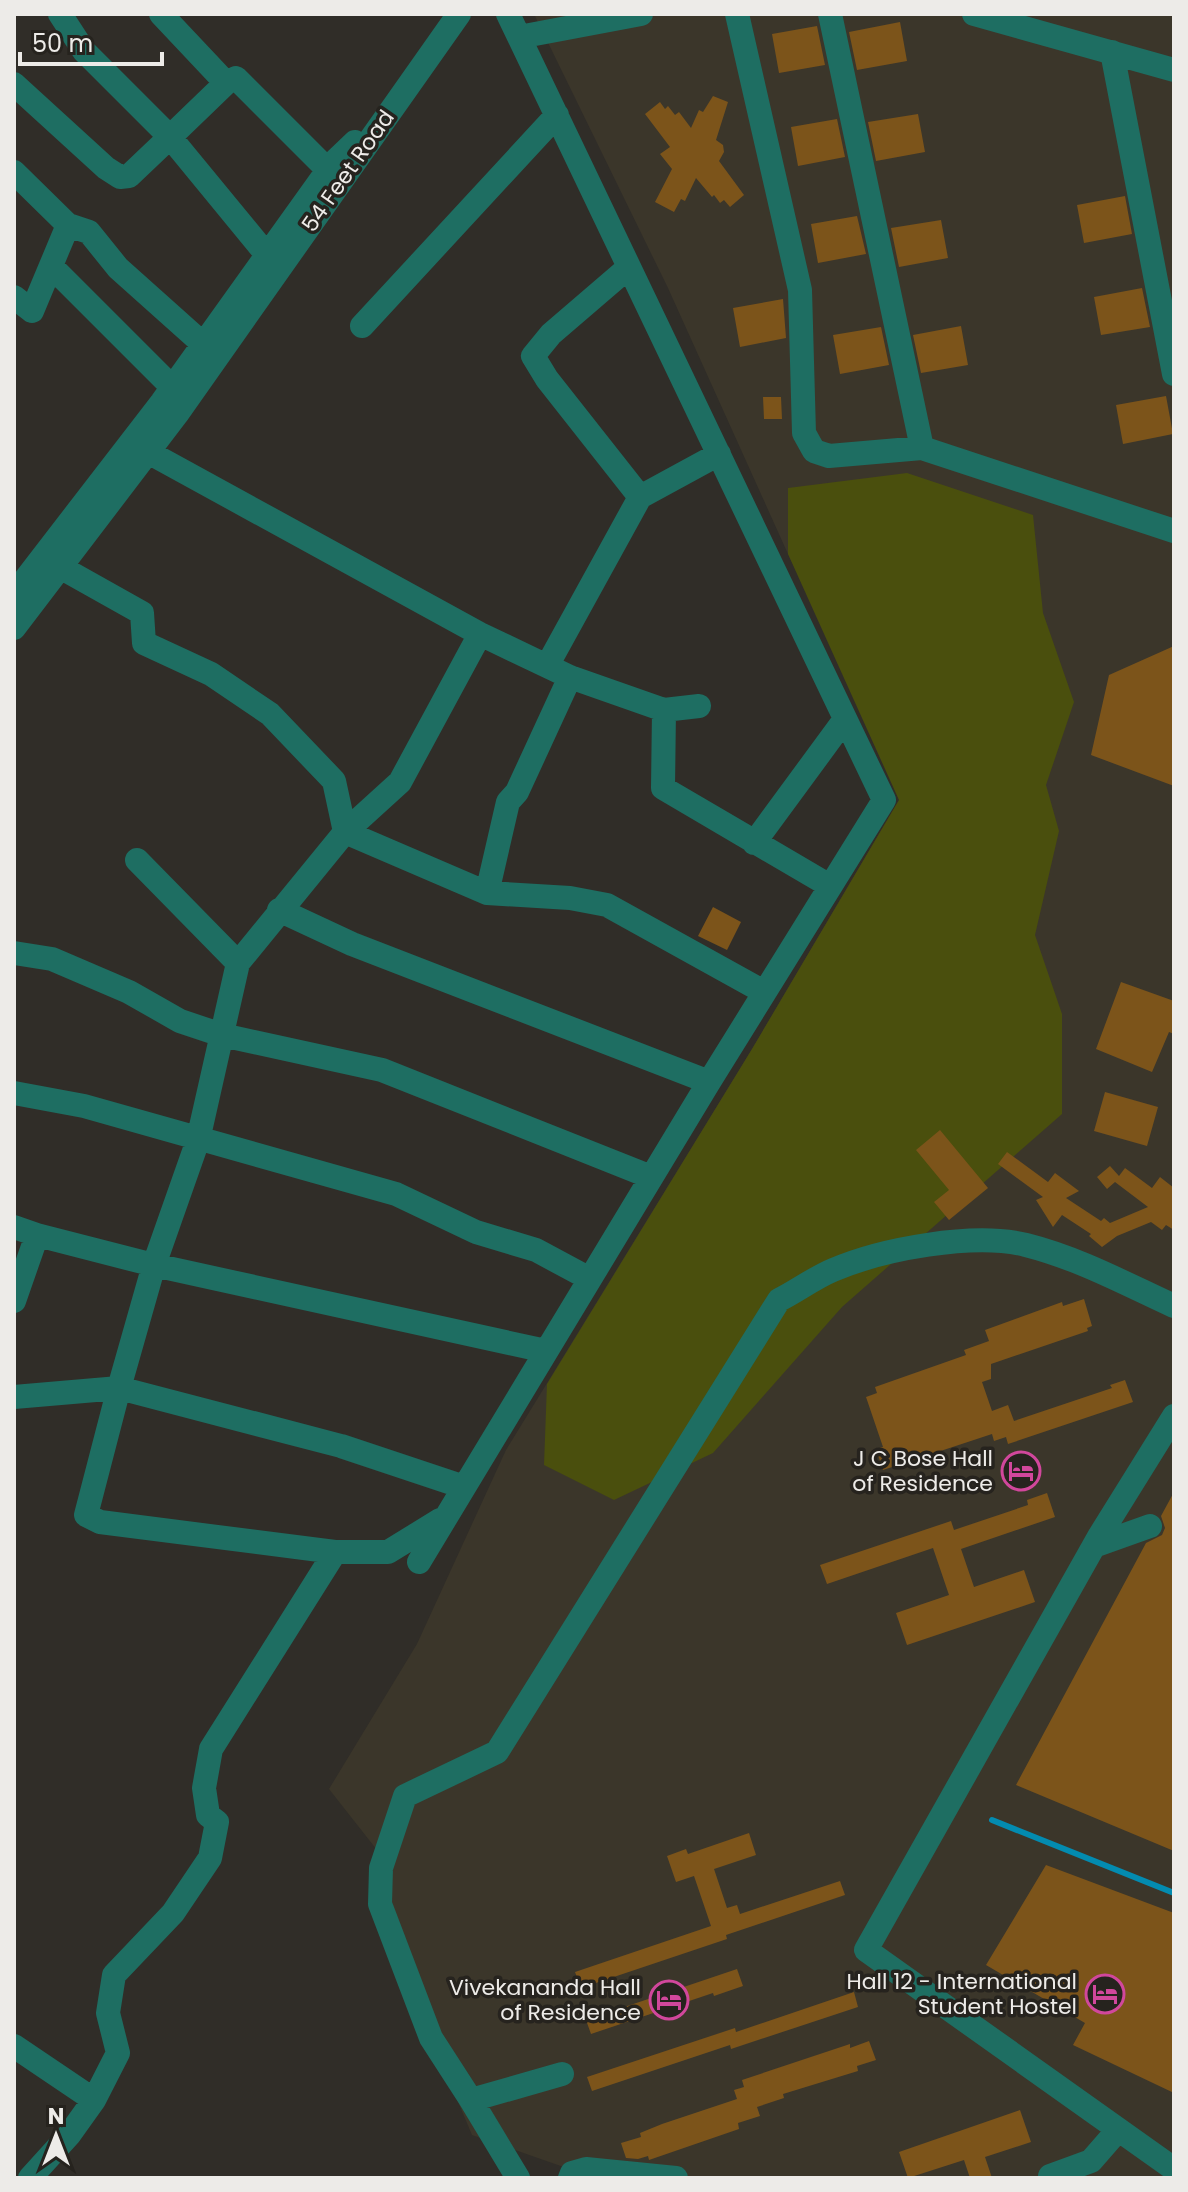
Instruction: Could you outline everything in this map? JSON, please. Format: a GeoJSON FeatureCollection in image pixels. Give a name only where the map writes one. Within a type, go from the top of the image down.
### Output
{"type":"FeatureCollection","features":[{"type":"Feature","properties":{"kind":"street"},"geometry":{"type":"LineString","coordinates":[[60,14],[84,51],[170,137],[267,255]]}},
{"type":"Feature","properties":{"kind":"street"},"geometry":{"type":"LineString","coordinates":[[161,14],[226,83]]}},
{"type":"Feature","properties":{"kind":"street"},"geometry":{"type":"LineString","coordinates":[[397,101],[459,14]]}},
{"type":"Feature","properties":{"kind":"street"},"geometry":{"type":"LineString","coordinates":[[419,1562],[651,1177],[884,800],[508,14]]}},
{"type":"Feature","properties":{"kind":"street"},"geometry":{"type":"LineString","coordinates":[[519,37],[641,14]]}},
{"type":"Feature","properties":{"kind":"street"},"geometry":{"type":"LineString","coordinates":[[737,14],[800,290],[804,433],[814,451],[829,456],[922,448],[1174,531]]}},
{"type":"Feature","properties":{"kind":"street"},"geometry":{"type":"LineString","coordinates":[[830,14],[922,448]]}},
{"type":"Feature","properties":{"kind":"street"},"geometry":{"type":"LineString","coordinates":[[974,14],[1174,70]]}},
{"type":"Feature","properties":{"kind":"street"},"geometry":{"type":"LineString","coordinates":[[1112,52],[1174,374]]}},
{"type":"Feature","properties":{"kind":"street"},"geometry":{"type":"LineString","coordinates":[[14,84],[106,168],[120,177],[129,176],[226,83],[236,78],[328,170]]}},
{"type":"Feature","properties":{"kind":"street","name":"54 Feet Road"},"geometry":{"type":"LineString","coordinates":[[14,594],[172,387],[328,170],[397,101]]}},
{"type":"Feature","properties":{"kind":"street","name":"54 Feet Road"},"geometry":{"type":"LineString","coordinates":[[14,628],[148,452],[397,101]]}},
{"type":"Feature","properties":{"kind":"street"},"geometry":{"type":"LineString","coordinates":[[362,326],[557,115]]}},
{"type":"Feature","properties":{"kind":"street"},"geometry":{"type":"LineString","coordinates":[[14,172],[68,225],[89,232],[118,268],[203,344]]}},
{"type":"Feature","properties":{"kind":"street"},"geometry":{"type":"LineString","coordinates":[[14,297],[32,311],[68,225]]}},
{"type":"Feature","properties":{"kind":"street"},"geometry":{"type":"LineString","coordinates":[[51,266],[172,387]]}},
{"type":"Feature","properties":{"kind":"street"},"geometry":{"type":"LineString","coordinates":[[629,267],[551,334],[533,356],[547,379],[640,497]]}},
{"type":"Feature","properties":{"kind":"street"},"geometry":{"type":"LineString","coordinates":[[148,452],[480,634],[570,677],[664,710],[699,706]]}},
{"type":"Feature","properties":{"kind":"street"},"geometry":{"type":"LineString","coordinates":[[547,666],[640,497],[719,454]]}},
{"type":"Feature","properties":{"kind":"street"},"geometry":{"type":"LineString","coordinates":[[60,567],[142,613],[144,643],[211,674],[270,714],[334,781],[345,832]]}},
{"type":"Feature","properties":{"kind":"street"},"geometry":{"type":"LineString","coordinates":[[446,1517],[388,1552],[335,1552],[100,1522],[86,1515],[154,1265],[198,1140],[238,963],[345,832],[400,782],[480,634]]}},
{"type":"Feature","properties":{"kind":"street"},"geometry":{"type":"LineString","coordinates":[[487,893],[508,802],[517,792],[570,677]]}},
{"type":"Feature","properties":{"kind":"street"},"geometry":{"type":"LineString","coordinates":[[664,710],[663,788],[830,886]]}},
{"type":"Feature","properties":{"kind":"street"},"geometry":{"type":"LineString","coordinates":[[754,843],[845,719]]}},
{"type":"Feature","properties":{"kind":"street"},"geometry":{"type":"LineString","coordinates":[[345,832],[487,893],[570,898],[607,905],[764,992]]}},
{"type":"Feature","properties":{"kind":"street"},"geometry":{"type":"LineString","coordinates":[[137,860],[238,963]]}},
{"type":"Feature","properties":{"kind":"street"},"geometry":{"type":"LineString","coordinates":[[279,910],[352,944],[709,1082]]}},
{"type":"Feature","properties":{"kind":"street"},"geometry":{"type":"LineString","coordinates":[[20,957],[52,959],[129,992],[180,1021],[222,1035],[382,1070],[651,1177]]}},
{"type":"Feature","properties":{"kind":"street"},"geometry":{"type":"LineString","coordinates":[[14,1093],[84,1106],[396,1194],[476,1232],[536,1250],[590,1279]]}},
{"type":"Feature","properties":{"kind":"street"},"geometry":{"type":"LineString","coordinates":[[14,1301],[25,1231],[154,1265],[546,1351]]}},
{"type":"Feature","properties":{"kind":"street"},"geometry":{"type":"LineString","coordinates":[[518,2178],[431,2038],[380,1904],[381,1868],[405,1796],[497,1752],[779,1300],[833,1270],[908,1248],[969,1240],[1038,1249],[1082,1264],[1174,1306]]}},
{"type":"Feature","properties":{"kind":"street"},"geometry":{"type":"LineString","coordinates":[[14,1397],[119,1388],[341,1446],[464,1487]]}},
{"type":"Feature","properties":{"kind":"street"},"geometry":{"type":"LineString","coordinates":[[1174,1416],[1094,1546],[866,1950],[1174,2169]]}},
{"type":"Feature","properties":{"kind":"street"},"geometry":{"type":"LineString","coordinates":[[1094,1546],[1150,1526]]}},
{"type":"Feature","properties":{"kind":"street"},"geometry":{"type":"LineString","coordinates":[[30,2178],[69,2135],[94,2100],[118,2053],[108,2013],[114,1975],[173,1913],[210,1858],[217,1822],[208,1815],[204,1788],[211,1749],[335,1552]]}},
{"type":"Feature","properties":{"kind":"street"},"geometry":{"type":"LineString","coordinates":[[14,2046],[94,2100]]}},
{"type":"Feature","properties":{"kind":"street"},"geometry":{"type":"LineString","coordinates":[[471,2100],[562,2074]]}},
{"type":"Feature","properties":{"kind":"street"},"geometry":{"type":"LineString","coordinates":[[1050,2176],[1091,2161],[1118,2130]]}},
{"type":"Feature","properties":{"kind":"street"},"geometry":{"type":"LineString","coordinates":[[570,2178],[572,2173],[586,2169],[676,2178]]}},
{"type":"Feature","properties":{"kind":"shaded area"},"geometry":{"type":"Polygon","coordinates":[[[534,14],[1174,14],[1174,2178],[653,2178],[575,2171],[472,2135],[430,2035],[377,1850],[329,1789],[417,1644],[506,1450],[752,1049],[899,800],[850,681],[788,554],[668,288],[534,14]]]}},
{"type":"Feature","properties":{"kind":"green space"},"geometry":{"type":"Polygon","coordinates":[[[907,473],[1033,515],[1043,613],[1074,702],[1046,785],[1059,831],[1035,935],[1062,1014],[1062,1114],[842,1307],[713,1453],[614,1500],[544,1465],[547,1384],[752,1049],[899,800],[788,554],[788,488],[907,473]]]}},
{"type":"Feature","properties":{"kind":"building"},"geometry":{"type":"Polygon","coordinates":[[[900,22],[907,61],[857,70],[849,32],[900,22]]]}},
{"type":"Feature","properties":{"kind":"building"},"geometry":{"type":"Polygon","coordinates":[[[817,26],[825,65],[779,73],[772,34],[817,26]]]}},
{"type":"Feature","properties":{"kind":"building"},"geometry":{"type":"Polygon","coordinates":[[[713,96],[728,102],[716,140],[723,145],[724,152],[719,161],[744,195],[730,207],[724,200],[720,203],[714,195],[712,197],[696,178],[685,201],[681,199],[674,212],[655,202],[672,169],[660,154],[670,147],[645,114],[660,102],[675,115],[679,112],[691,128],[699,110],[703,112],[713,96]]]}},
{"type":"Feature","properties":{"kind":"building"},"geometry":{"type":"Polygon","coordinates":[[[918,114],[925,152],[876,161],[868,122],[918,114]]]}},
{"type":"Feature","properties":{"kind":"building"},"geometry":{"type":"Polygon","coordinates":[[[837,119],[845,157],[798,166],[791,127],[837,119]]]}},
{"type":"Feature","properties":{"kind":"building"},"geometry":{"type":"Polygon","coordinates":[[[1125,196],[1132,234],[1084,243],[1077,205],[1125,196]]]}},
{"type":"Feature","properties":{"kind":"building"},"geometry":{"type":"Polygon","coordinates":[[[857,216],[866,254],[818,263],[811,224],[857,216]]]}},
{"type":"Feature","properties":{"kind":"building"},"geometry":{"type":"Polygon","coordinates":[[[941,220],[948,258],[899,267],[891,228],[941,220]]]}},
{"type":"Feature","properties":{"kind":"building"},"geometry":{"type":"Polygon","coordinates":[[[1142,288],[1150,327],[1101,335],[1094,297],[1142,288]]]}},
{"type":"Feature","properties":{"kind":"building"},"geometry":{"type":"Polygon","coordinates":[[[783,299],[786,338],[740,347],[733,308],[783,299]]]}},
{"type":"Feature","properties":{"kind":"building"},"geometry":{"type":"Polygon","coordinates":[[[961,326],[968,365],[921,373],[913,335],[961,326]]]}},
{"type":"Feature","properties":{"kind":"building"},"geometry":{"type":"Polygon","coordinates":[[[881,327],[889,365],[840,374],[833,335],[881,327]]]}},
{"type":"Feature","properties":{"kind":"building"},"geometry":{"type":"Polygon","coordinates":[[[1166,396],[1173,434],[1123,444],[1116,405],[1166,396]]]}},
{"type":"Feature","properties":{"kind":"building"},"geometry":{"type":"Polygon","coordinates":[[[763,397],[781,397],[782,419],[764,419],[763,397]]]}},
{"type":"Feature","properties":{"kind":"building"},"geometry":{"type":"Polygon","coordinates":[[[1174,646],[1174,786],[1091,755],[1109,675],[1174,646]]]}},
{"type":"Feature","properties":{"kind":"building"},"geometry":{"type":"Polygon","coordinates":[[[713,907],[741,922],[727,950],[698,936],[713,907]]]}},
{"type":"Feature","properties":{"kind":"building"},"geometry":{"type":"Polygon","coordinates":[[[1121,982],[1174,1001],[1174,1034],[1169,1032],[1152,1072],[1096,1049],[1121,982]]]}},
{"type":"Feature","properties":{"kind":"building"},"geometry":{"type":"Polygon","coordinates":[[[1105,1092],[1158,1107],[1147,1146],[1094,1131],[1105,1092]]]}},
{"type":"Feature","properties":{"kind":"building"},"geometry":{"type":"Polygon","coordinates":[[[940,1130],[988,1188],[949,1220],[934,1202],[949,1190],[916,1150],[940,1130]]]}},
{"type":"Feature","properties":{"kind":"building"},"geometry":{"type":"Polygon","coordinates":[[[1007,1152],[1048,1182],[1055,1173],[1079,1191],[1066,1198],[1101,1221],[1104,1218],[1110,1223],[1148,1207],[1115,1182],[1107,1189],[1097,1177],[1110,1166],[1119,1176],[1125,1168],[1152,1188],[1160,1177],[1174,1188],[1174,1230],[1166,1225],[1162,1230],[1151,1222],[1117,1236],[1102,1247],[1089,1236],[1091,1234],[1062,1215],[1053,1227],[1036,1200],[1043,1197],[998,1164],[1007,1152]]]}},
{"type":"Feature","properties":{"kind":"building"},"geometry":{"type":"Polygon","coordinates":[[[1084,1299],[1092,1326],[1087,1328],[1088,1331],[991,1364],[991,1379],[982,1382],[992,1411],[1008,1405],[1014,1421],[1112,1388],[1110,1385],[1125,1380],[1133,1402],[1008,1444],[1006,1437],[994,1441],[992,1434],[883,1470],[876,1449],[883,1447],[866,1397],[877,1393],[875,1387],[966,1355],[964,1350],[989,1341],[985,1330],[1062,1302],[1063,1306],[1084,1299]]]}},
{"type":"Feature","properties":{"kind":"building"},"geometry":{"type":"Polygon","coordinates":[[[1174,1492],[1174,1851],[1016,1785],[1146,1543],[1162,1535],[1165,1528],[1161,1516],[1174,1492]]]}},
{"type":"Feature","properties":{"kind":"building"},"geometry":{"type":"Polygon","coordinates":[[[1047,1493],[1055,1517],[961,1549],[974,1587],[1024,1570],[1035,1602],[907,1645],[896,1613],[949,1595],[933,1548],[827,1584],[820,1565],[951,1521],[954,1530],[1028,1505],[1027,1500],[1047,1493]]]}},
{"type":"Feature","properties":{"kind":"building"},"geometry":{"type":"Polygon","coordinates":[[[749,1833],[756,1855],[714,1869],[727,1908],[737,1905],[740,1914],[840,1881],[845,1895],[581,1988],[575,1972],[711,1926],[694,1876],[676,1882],[667,1856],[686,1849],[688,1854],[749,1833]]]}},
{"type":"Feature","properties":{"kind":"building","name":"Hall 12 - International Student Hostel"},"geometry":{"type":"Polygon","coordinates":[[[1046,1865],[1174,1913],[1174,2093],[1073,2045],[1085,2023],[986,1965],[1046,1865]]]}},
{"type":"Feature","properties":{"kind":"building"},"geometry":{"type":"Polygon","coordinates":[[[737,1969],[743,1986],[591,2034],[586,2020],[737,1969]]]}},
{"type":"Feature","properties":{"kind":"building"},"geometry":{"type":"Polygon","coordinates":[[[854,1992],[858,2007],[731,2049],[730,2045],[592,2091],[587,2077],[735,2028],[736,2032],[854,1992]]]}},
{"type":"Feature","properties":{"kind":"building"},"geometry":{"type":"Polygon","coordinates":[[[869,2041],[876,2060],[857,2066],[858,2071],[783,2094],[784,2098],[757,2107],[760,2116],[738,2123],[739,2129],[649,2160],[648,2156],[626,2158],[621,2143],[641,2137],[640,2133],[662,2124],[737,2099],[734,2090],[744,2087],[742,2080],[850,2044],[850,2048],[869,2041]]]}},
{"type":"Feature","properties":{"kind":"building"},"geometry":{"type":"Polygon","coordinates":[[[1020,2110],[1031,2142],[985,2157],[992,2178],[970,2178],[964,2160],[908,2178],[899,2152],[1020,2110]]]}},
{"type":"Feature","properties":{"kind":"waterway"},"geometry":{"type":"LineString","coordinates":[[992,1820],[1174,1893]]}},
{"type":"Feature","properties":{"kind":"place","name":"J C Bose Hall of Residence"},"geometry":{"type":"Point","coordinates":[1021,1471]}},
{"type":"Feature","properties":{"kind":"place","name":"Hall 12 - International Student Hostel"},"geometry":{"type":"Point","coordinates":[1105,1994]}},
{"type":"Feature","properties":{"kind":"place","name":"Vivekananda Hall of Residence"},"geometry":{"type":"Point","coordinates":[669,2000]}}]}
